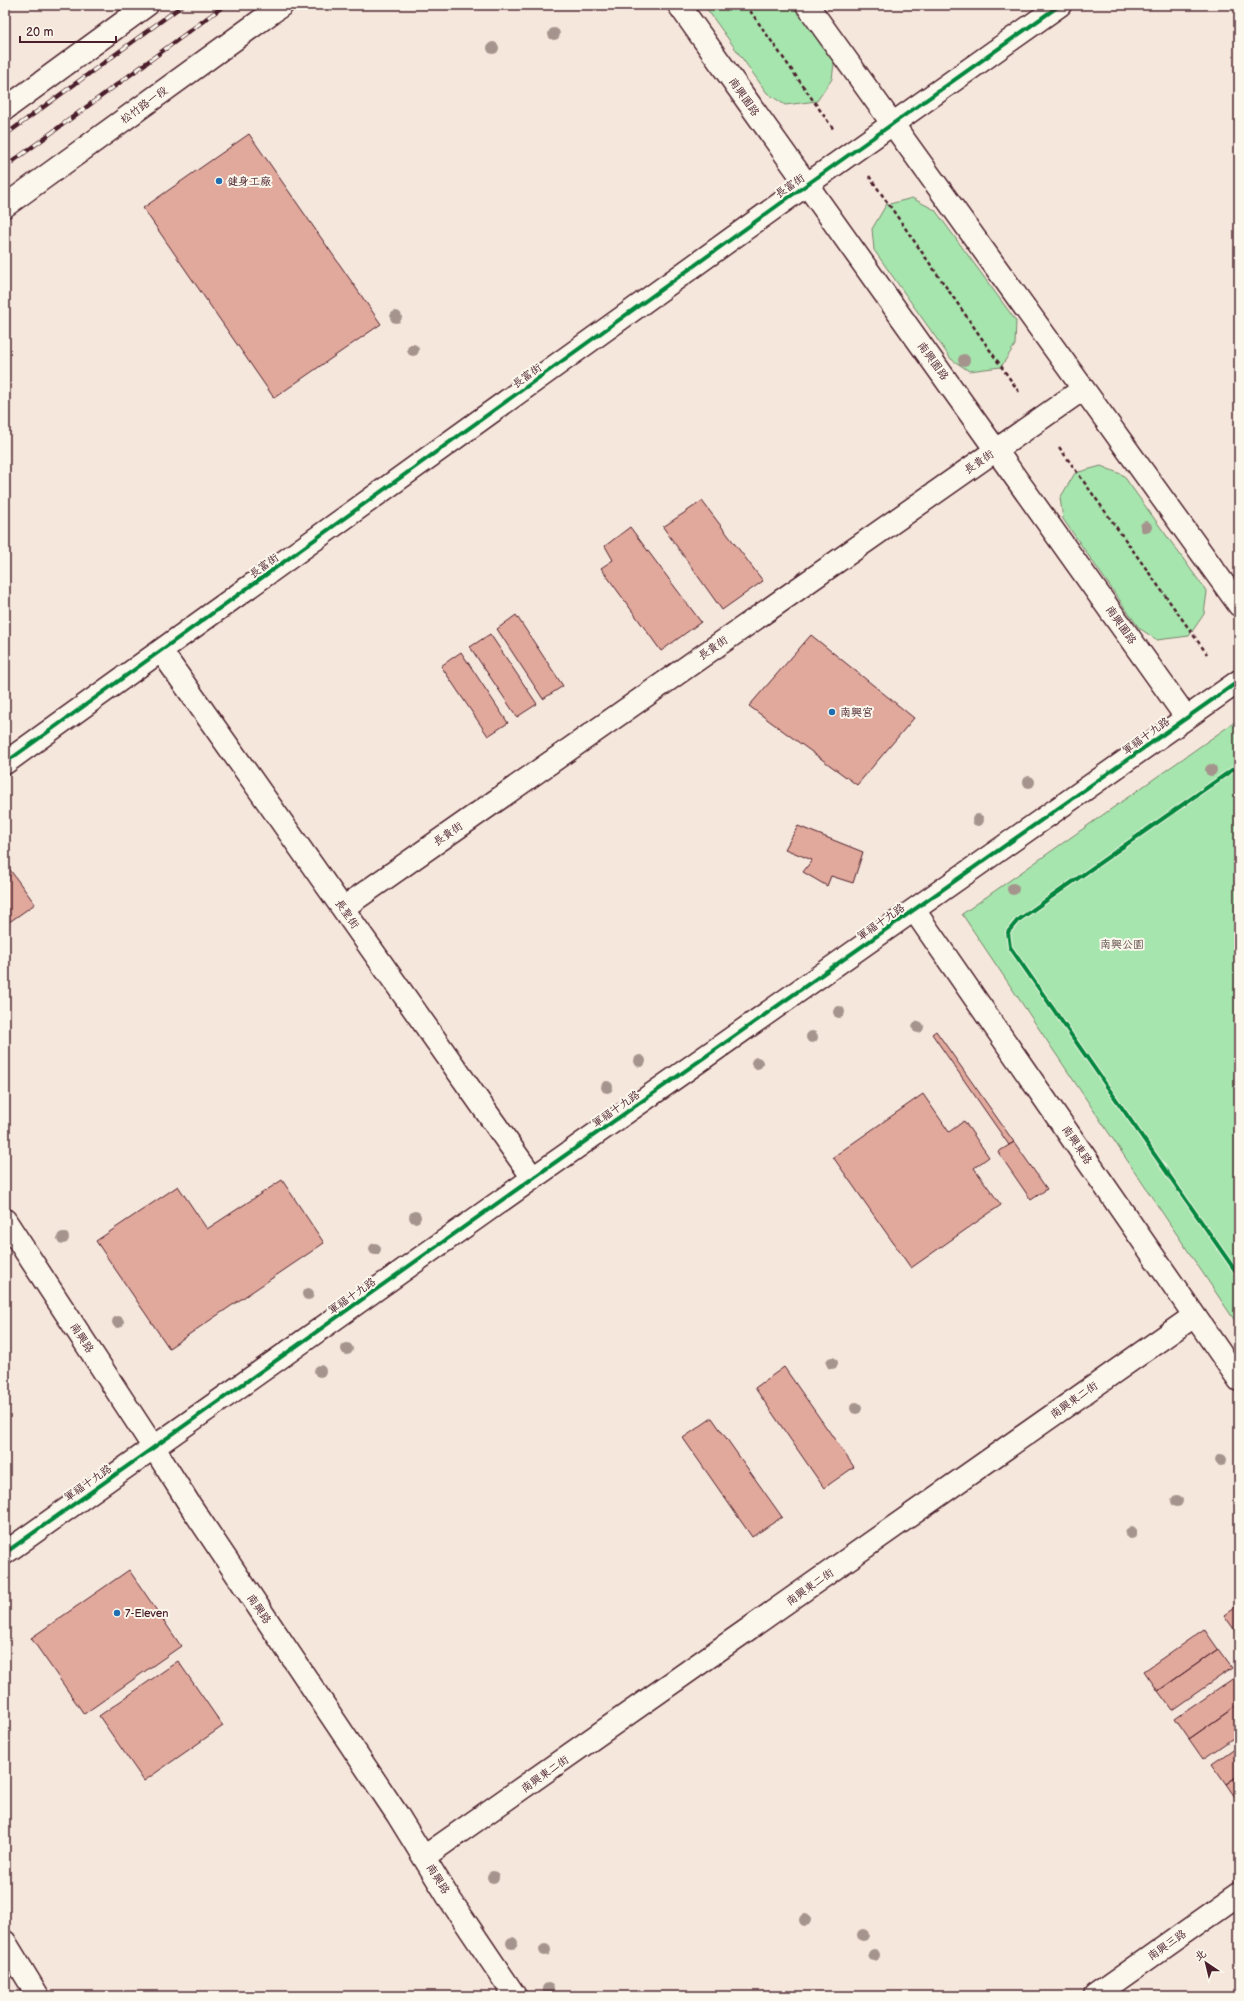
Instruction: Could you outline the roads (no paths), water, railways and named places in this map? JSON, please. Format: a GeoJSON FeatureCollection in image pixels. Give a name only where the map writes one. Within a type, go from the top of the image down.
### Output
{"type":"FeatureCollection","features":[{"type":"Feature","properties":{"kind":"street"},"geometry":{"type":"LineString","coordinates":[[5,108],[148,5]]}},
{"type":"Feature","properties":{"kind":"street","name":"松竹路一段"},"geometry":{"type":"LineString","coordinates":[[5,206],[282,5]]}},
{"type":"Feature","properties":{"kind":"street","name":"南興園路"},"geometry":{"type":"LineString","coordinates":[[679,5],[1186,717]]}},
{"type":"Feature","properties":{"kind":"street"},"geometry":{"type":"LineString","coordinates":[[807,5],[1239,605]]}},
{"type":"Feature","properties":{"kind":"street","name":"長富街"},"geometry":{"type":"LineString","coordinates":[[5,763],[807,185],[1060,5]]}},
{"type":"Feature","properties":{"kind":"street","name":"長貴街"},"geometry":{"type":"LineString","coordinates":[[343,908],[1083,389]]}},
{"type":"Feature","properties":{"kind":"street","name":"長聖街"},"geometry":{"type":"LineString","coordinates":[[162,651],[533,1178]]}},
{"type":"Feature","properties":{"kind":"street","name":"軍福十九路"},"geometry":{"type":"LineString","coordinates":[[5,1553],[533,1178],[1239,681]]}},
{"type":"Feature","properties":{"kind":"street","name":"南興東路"},"geometry":{"type":"LineString","coordinates":[[914,910],[1239,1380]]}},
{"type":"Feature","properties":{"kind":"street","name":"南興路"},"geometry":{"type":"LineString","coordinates":[[5,1220],[190,1505],[515,1996]]}},
{"type":"Feature","properties":{"kind":"street","name":"南興東二街"},"geometry":{"type":"LineString","coordinates":[[424,1857],[1194,1316]]}},
{"type":"Feature","properties":{"kind":"street","name":"南興三路"},"geometry":{"type":"LineString","coordinates":[[1094,1996],[1239,1894]]}},
{"type":"Feature","properties":{"kind":"street"},"geometry":{"type":"LineString","coordinates":[[5,1942],[38,1996]]}},
{"type":"Feature","properties":{"kind":"railway"},"geometry":{"type":"LineString","coordinates":[[5,135],[183,5]]}},
{"type":"Feature","properties":{"kind":"railway"},"geometry":{"type":"LineString","coordinates":[[5,167],[225,5]]}},
{"type":"Feature","properties":{"kind":"place","name":"健身工廠"},"geometry":{"type":"Point","coordinates":[219,181]}},
{"type":"Feature","properties":{"kind":"place","name":"南興宮"},"geometry":{"type":"Point","coordinates":[832,712]}},
{"type":"Feature","properties":{"kind":"place","name":"7-Eleven"},"geometry":{"type":"Point","coordinates":[117,1613]}},
{"type":"Feature","properties":{"kind":"park label","name":"南興公園"},"geometry":{"type":"Point","coordinates":[1122,944]}}]}
